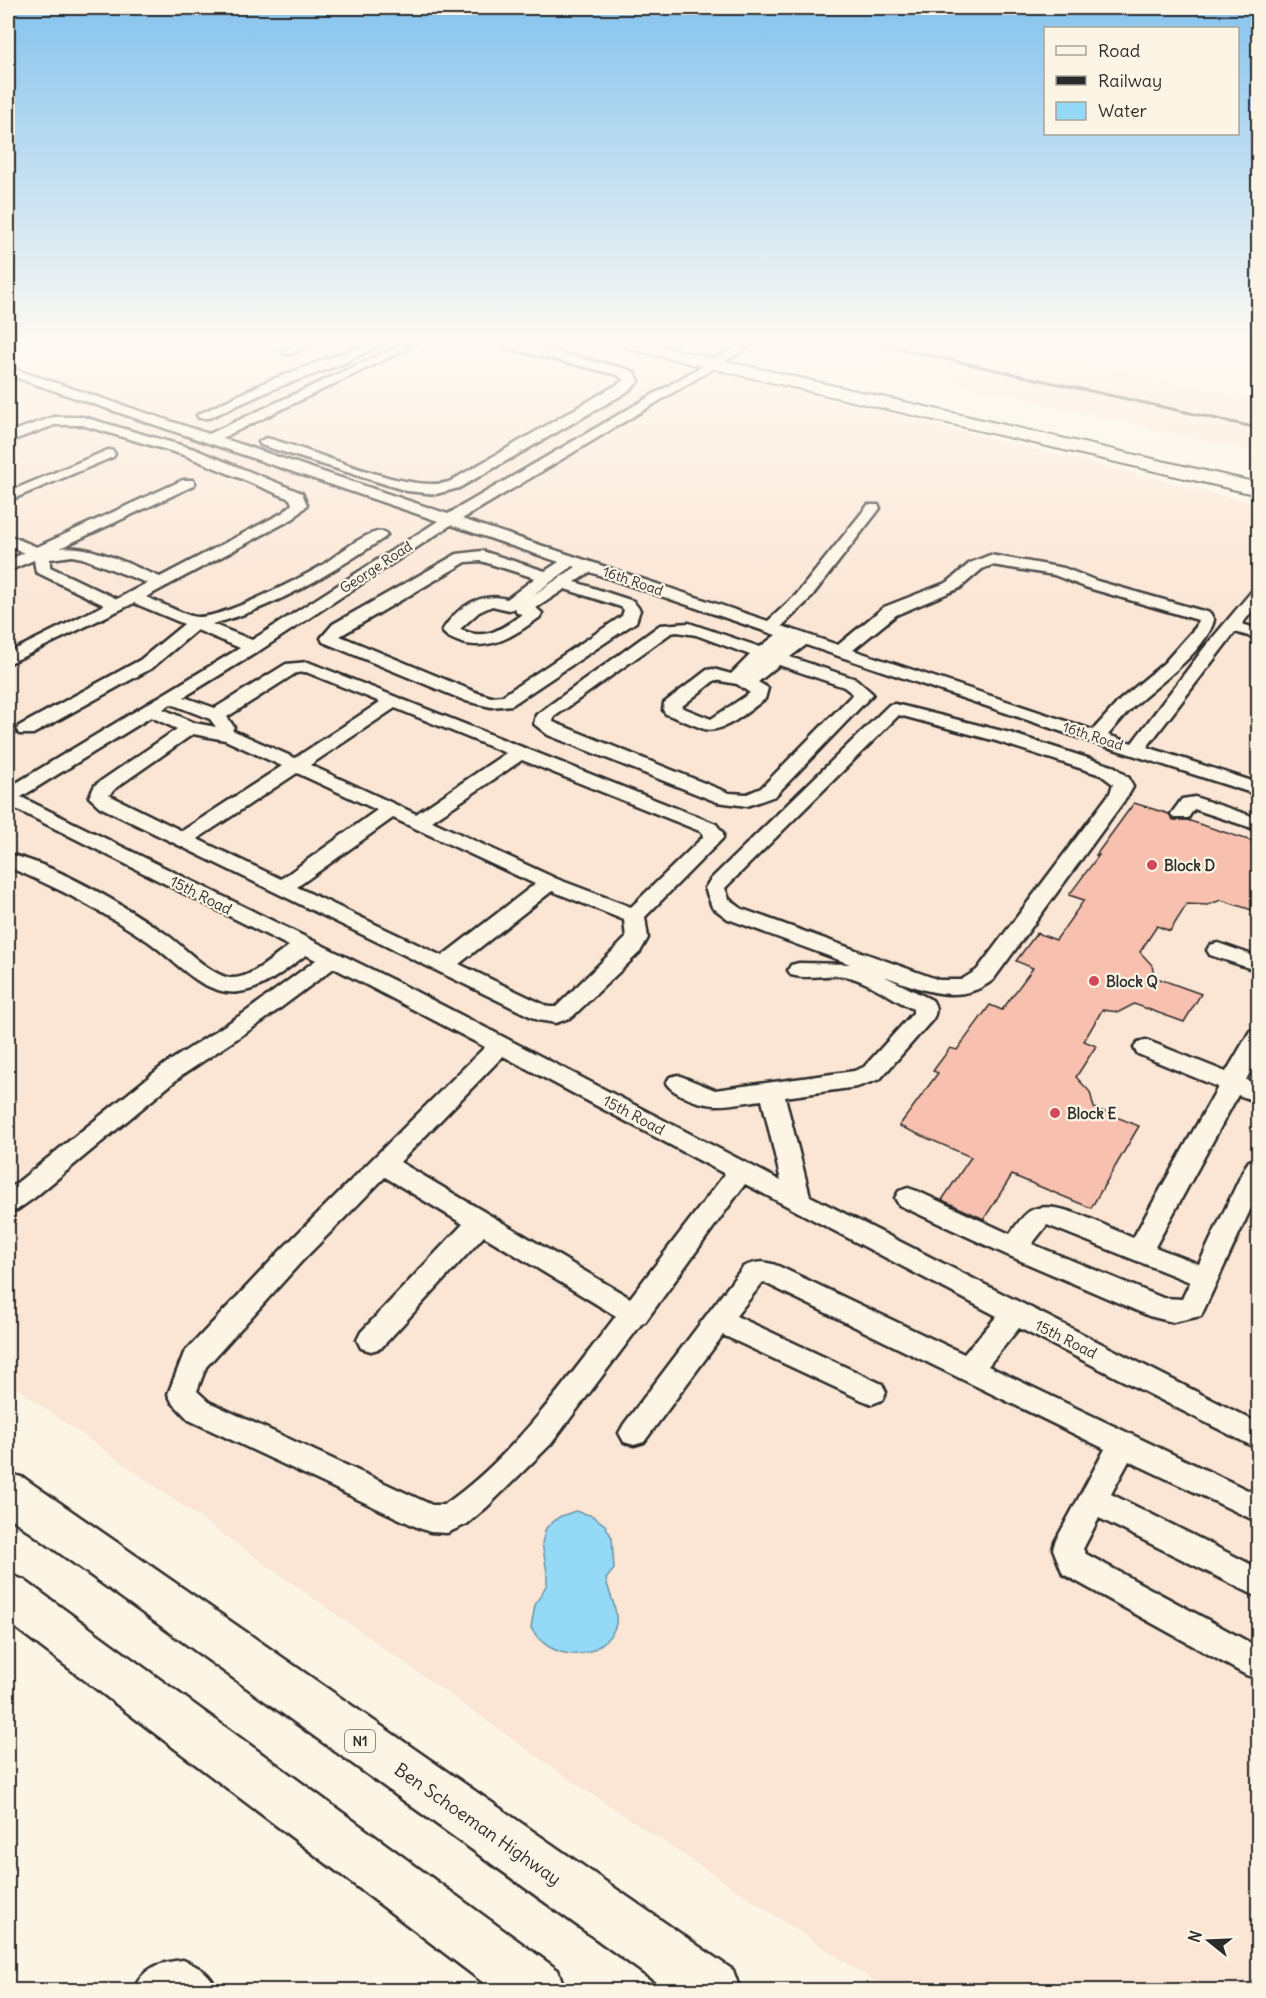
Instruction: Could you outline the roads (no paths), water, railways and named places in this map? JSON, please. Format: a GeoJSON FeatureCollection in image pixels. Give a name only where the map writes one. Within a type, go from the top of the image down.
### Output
{"type":"FeatureCollection","features":[{"type":"Feature","properties":{"kind":"highway","name":"Ben Schoeman Highway"},"geometry":{"type":"LineString","coordinates":[[8,1492],[712,1990]]}},
{"type":"Feature","properties":{"kind":"highway"},"geometry":{"type":"LineString","coordinates":[[8,1595],[538,1990]]}},
{"type":"Feature","properties":{"kind":"main road"},"geometry":{"type":"LineString","coordinates":[[1038,437],[1258,489]]}},
{"type":"Feature","properties":{"kind":"street"},"geometry":{"type":"LineString","coordinates":[[8,659],[162,583],[297,510],[299,500],[290,492],[189,452],[139,437]]}},
{"type":"Feature","properties":{"kind":"street","name":"16th Road"},"geometry":{"type":"LineString","coordinates":[[204,437],[1096,737],[1258,789]]}},
{"type":"Feature","properties":{"kind":"street"},"geometry":{"type":"LineString","coordinates":[[209,439],[213,437]]}},
{"type":"Feature","properties":{"kind":"street"},"geometry":{"type":"LineString","coordinates":[[253,437],[398,484],[436,490],[464,480],[538,437]]}},
{"type":"Feature","properties":{"kind":"street","name":"George Road"},"geometry":{"type":"LineString","coordinates":[[8,797],[253,647],[449,520],[590,437]]}},
{"type":"Feature","properties":{"kind":"street"},"geometry":{"type":"LineString","coordinates":[[8,497],[108,454]]}},
{"type":"Feature","properties":{"kind":"street"},"geometry":{"type":"LineString","coordinates":[[8,566],[40,554],[188,483]]}},
{"type":"Feature","properties":{"kind":"street"},"geometry":{"type":"LineString","coordinates":[[771,627],[802,598],[873,508]]}},
{"type":"Feature","properties":{"kind":"street"},"geometry":{"type":"LineString","coordinates":[[26,730],[146,664],[195,623],[235,613],[268,599],[325,570],[379,535]]}},
{"type":"Feature","properties":{"kind":"street"},"geometry":{"type":"LineString","coordinates":[[8,540],[40,554],[78,552],[162,583]]}},
{"type":"Feature","properties":{"kind":"street"},"geometry":{"type":"LineString","coordinates":[[40,554],[42,569],[117,605]]}},
{"type":"Feature","properties":{"kind":"street"},"geometry":{"type":"LineString","coordinates":[[482,556],[555,580],[627,604],[632,610],[632,615],[506,701],[491,702],[472,697],[329,638],[339,628],[463,557],[482,556]]}},
{"type":"Feature","properties":{"kind":"street"},"geometry":{"type":"LineString","coordinates":[[555,580],[572,560]]}},
{"type":"Feature","properties":{"kind":"street"},"geometry":{"type":"LineString","coordinates":[[842,650],[890,611],[954,585],[976,566],[990,560],[1058,571],[1090,584],[1204,617],[1206,620],[1204,628],[1170,667],[1126,704],[1096,737]]}},
{"type":"Feature","properties":{"kind":"street"},"geometry":{"type":"LineString","coordinates":[[516,607],[555,580],[588,566]]}},
{"type":"Feature","properties":{"kind":"street"},"geometry":{"type":"LineString","coordinates":[[1136,750],[1258,594]]}},
{"type":"Feature","properties":{"kind":"street"},"geometry":{"type":"LineString","coordinates":[[133,597],[253,647]]}},
{"type":"Feature","properties":{"kind":"street"},"geometry":{"type":"LineString","coordinates":[[1232,626],[1258,634]]}},
{"type":"Feature","properties":{"kind":"street"},"geometry":{"type":"LineString","coordinates":[[684,627],[696,630],[769,655],[850,683],[864,694],[768,792],[754,799],[724,798],[555,731],[543,723],[545,715],[666,629],[684,627]]}},
{"type":"Feature","properties":{"kind":"street"},"geometry":{"type":"LineString","coordinates":[[739,682],[769,655],[797,635]]}},
{"type":"Feature","properties":{"kind":"street"},"geometry":{"type":"LineString","coordinates":[[217,715],[283,672],[298,666],[320,671],[701,825],[713,833],[713,838],[704,849],[634,916]]}},
{"type":"Feature","properties":{"kind":"street"},"geometry":{"type":"LineString","coordinates":[[903,711],[929,681]]}},
{"type":"Feature","properties":{"kind":"street"},"geometry":{"type":"LineString","coordinates":[[170,698],[217,715],[230,735]]}},
{"type":"Feature","properties":{"kind":"street"},"geometry":{"type":"LineString","coordinates":[[182,840],[297,767],[394,701]]}},
{"type":"Feature","properties":{"kind":"street"},"geometry":{"type":"LineString","coordinates":[[150,710],[190,728],[230,735],[550,883],[634,916]]}},
{"type":"Feature","properties":{"kind":"street"},"geometry":{"type":"LineString","coordinates":[[892,710],[903,711],[1003,736],[1108,771],[1119,777],[1124,787],[985,975],[975,984],[948,989],[936,987],[756,923],[725,908],[719,902],[716,894],[718,883],[892,710]]}},
{"type":"Feature","properties":{"kind":"street"},"geometry":{"type":"LineString","coordinates":[[190,728],[110,783],[99,793],[99,797],[182,840],[546,1015],[560,1014],[632,947],[637,938],[634,916]]}},
{"type":"Feature","properties":{"kind":"street"},"geometry":{"type":"LineString","coordinates":[[418,821],[521,752]]}},
{"type":"Feature","properties":{"kind":"street","name":"15th Road"},"geometry":{"type":"LineString","coordinates":[[8,797],[500,1045],[799,1202],[1258,1437]]}},
{"type":"Feature","properties":{"kind":"street"},"geometry":{"type":"LineString","coordinates":[[1181,814],[1189,803],[1195,803],[1258,824]]}},
{"type":"Feature","properties":{"kind":"street"},"geometry":{"type":"LineString","coordinates":[[283,887],[392,809]]}},
{"type":"Feature","properties":{"kind":"street"},"geometry":{"type":"LineString","coordinates":[[8,860],[78,893],[151,933],[198,972],[219,982],[232,985],[245,983],[257,977],[299,944]]}},
{"type":"Feature","properties":{"kind":"street"},"geometry":{"type":"LineString","coordinates":[[443,966],[550,883]]}},
{"type":"Feature","properties":{"kind":"street"},"geometry":{"type":"LineString","coordinates":[[1218,950],[1258,964]]}},
{"type":"Feature","properties":{"kind":"street"},"geometry":{"type":"LineString","coordinates":[[8,1203],[173,1070],[255,1016],[332,959]]}},
{"type":"Feature","properties":{"kind":"street"},"geometry":{"type":"LineString","coordinates":[[678,1083],[705,1097],[715,1098],[857,1079],[872,1073],[924,1015],[924,1005],[864,975],[844,969],[799,970]]}},
{"type":"Feature","properties":{"kind":"street"},"geometry":{"type":"LineString","coordinates":[[1139,1252],[1258,1036]]}},
{"type":"Feature","properties":{"kind":"street"},"geometry":{"type":"LineString","coordinates":[[500,1045],[382,1163],[194,1361],[182,1394],[198,1411],[430,1518],[447,1519],[476,1498],[541,1435],[741,1171]]}},
{"type":"Feature","properties":{"kind":"street"},"geometry":{"type":"LineString","coordinates":[[1146,1048],[1258,1094]]}},
{"type":"Feature","properties":{"kind":"street"},"geometry":{"type":"LineString","coordinates":[[772,1092],[799,1202]]}},
{"type":"Feature","properties":{"kind":"street"},"geometry":{"type":"LineString","coordinates":[[382,1163],[634,1314]]}},
{"type":"Feature","properties":{"kind":"street"},"geometry":{"type":"LineString","coordinates":[[908,1198],[1014,1247],[1168,1310],[1184,1311],[1191,1308],[1258,1167]]}},
{"type":"Feature","properties":{"kind":"street"},"geometry":{"type":"LineString","coordinates":[[1014,1247],[1039,1217],[1047,1215],[1206,1277]]}},
{"type":"Feature","properties":{"kind":"street"},"geometry":{"type":"LineString","coordinates":[[371,1340],[481,1222]]}},
{"type":"Feature","properties":{"kind":"street"},"geometry":{"type":"LineString","coordinates":[[634,1433],[752,1274],[760,1271],[770,1273],[969,1368],[1258,1509]]}},
{"type":"Feature","properties":{"kind":"street"},"geometry":{"type":"LineString","coordinates":[[969,1368],[1016,1313]]}},
{"type":"Feature","properties":{"kind":"street"},"geometry":{"type":"LineString","coordinates":[[718,1320],[872,1392]]}},
{"type":"Feature","properties":{"kind":"street"},"geometry":{"type":"LineString","coordinates":[[1123,1443],[1068,1549],[1074,1564],[1258,1665]]}},
{"type":"Feature","properties":{"kind":"street"},"geometry":{"type":"LineString","coordinates":[[1093,1500],[1258,1583]]}},
{"type":"Feature","properties":{"kind":"street"},"geometry":{"type":"LineString","coordinates":[[153,1990],[156,1986],[169,1980],[183,1979],[198,1990]]}},
{"type":"Feature","properties":{"kind":"water"},"geometry":{"type":"Polygon","coordinates":[[[575,1511],[593,1516],[605,1525],[612,1538],[614,1569],[606,1579],[615,1607],[616,1624],[611,1635],[603,1643],[584,1653],[574,1654],[564,1653],[545,1644],[531,1628],[535,1605],[547,1584],[542,1543],[546,1528],[559,1517],[575,1511]]]}},
{"type":"Feature","properties":{"kind":"place","name":"Block D"},"geometry":{"type":"Point","coordinates":[1152,865]}},
{"type":"Feature","properties":{"kind":"place","name":"Block Q"},"geometry":{"type":"Point","coordinates":[1094,981]}},
{"type":"Feature","properties":{"kind":"place","name":"Block E"},"geometry":{"type":"Point","coordinates":[1055,1113]}}]}
